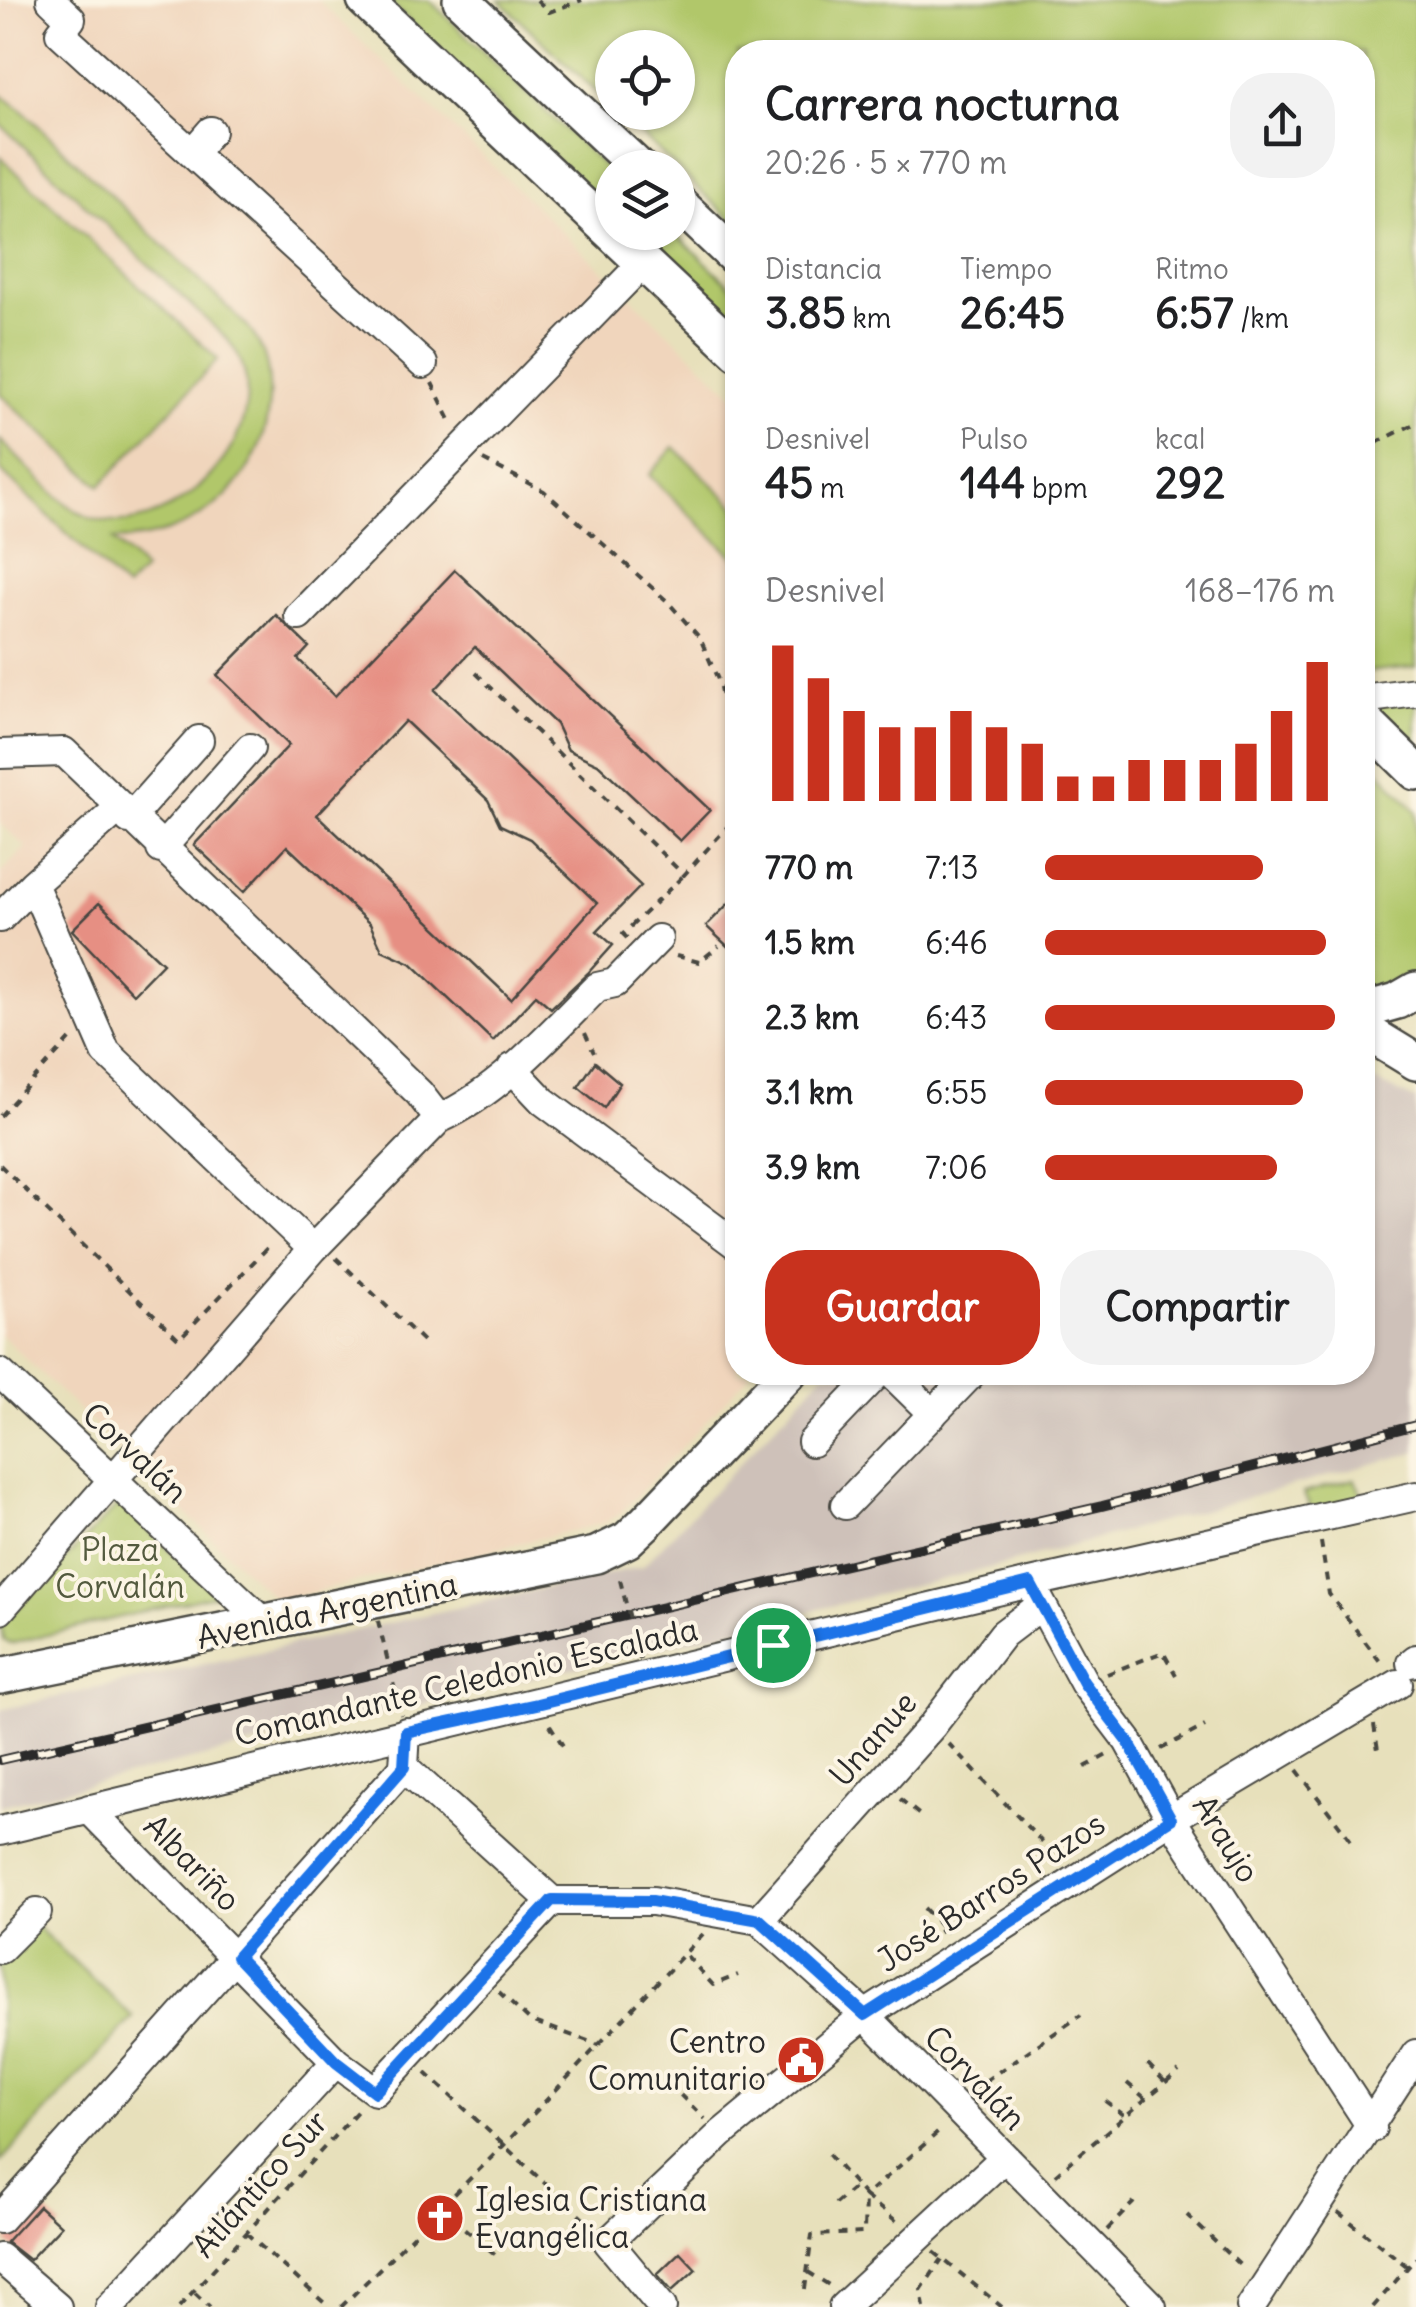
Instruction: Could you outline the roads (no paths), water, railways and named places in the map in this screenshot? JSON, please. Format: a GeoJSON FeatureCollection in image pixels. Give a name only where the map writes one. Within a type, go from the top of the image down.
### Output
{"type":"FeatureCollection","features":[{"type":"Feature","properties":{"kind":"main road"},"geometry":{"type":"LineString","coordinates":[[365,0],[725,340]]}},
{"type":"Feature","properties":{"kind":"main road"},"geometry":{"type":"LineString","coordinates":[[461,0],[620,150]]}},
{"type":"Feature","properties":{"kind":"main road"},"geometry":{"type":"LineString","coordinates":[[695,220],[725,248]]}},
{"type":"Feature","properties":{"kind":"main road"},"geometry":{"type":"LineString","coordinates":[[1375,732],[1416,772]]}},
{"type":"Feature","properties":{"kind":"main road"},"geometry":{"type":"LineString","coordinates":[[1375,1008],[1396,1002],[1416,990]]}},
{"type":"Feature","properties":{"kind":"main road"},"geometry":{"type":"LineString","coordinates":[[1375,1037],[1416,1062]]}},
{"type":"Feature","properties":{"kind":"main road","name":"Avenida Argentina"},"geometry":{"type":"LineString","coordinates":[[0,1676],[596,1555],[627,1540],[646,1524],[782,1385]]}},
{"type":"Feature","properties":{"kind":"street"},"geometry":{"type":"LineString","coordinates":[[51,0],[71,18],[60,33],[192,154],[363,294],[424,364]]}},
{"type":"Feature","properties":{"kind":"street"},"geometry":{"type":"LineString","coordinates":[[192,154],[212,132]]}},
{"type":"Feature","properties":{"kind":"street"},"geometry":{"type":"LineString","coordinates":[[299,616],[644,262]]}},
{"type":"Feature","properties":{"kind":"street"},"geometry":{"type":"LineString","coordinates":[[1375,697],[1416,692]]}},
{"type":"Feature","properties":{"kind":"street"},"geometry":{"type":"LineString","coordinates":[[0,918],[33,884],[124,814],[199,740]]}},
{"type":"Feature","properties":{"kind":"street"},"geometry":{"type":"LineString","coordinates":[[162,850],[250,748]]}},
{"type":"Feature","properties":{"kind":"street"},"geometry":{"type":"LineString","coordinates":[[0,754],[64,752],[124,814],[419,1093],[439,1120]]}},
{"type":"Feature","properties":{"kind":"street"},"geometry":{"type":"LineString","coordinates":[[33,884],[106,1052],[313,1248]]}},
{"type":"Feature","properties":{"kind":"street"},"geometry":{"type":"LineString","coordinates":[[0,1610],[313,1248],[439,1120],[462,1108],[512,1068],[597,987],[616,983],[651,947]]}},
{"type":"Feature","properties":{"kind":"street"},"geometry":{"type":"LineString","coordinates":[[512,1068],[543,1100],[725,1236]]}},
{"type":"Feature","properties":{"kind":"street","name":"Corvalán"},"geometry":{"type":"LineString","coordinates":[[0,1373],[266,1624]]}},
{"type":"Feature","properties":{"kind":"street"},"geometry":{"type":"LineString","coordinates":[[812,1442],[867,1385]]}},
{"type":"Feature","properties":{"kind":"street"},"geometry":{"type":"LineString","coordinates":[[903,1385],[933,1414]]}},
{"type":"Feature","properties":{"kind":"street"},"geometry":{"type":"LineString","coordinates":[[844,1504],[961,1385]]}},
{"type":"Feature","properties":{"kind":"street","name":"Comandante Celedonio Escalada"},"geometry":{"type":"LineString","coordinates":[[0,1832],[404,1723],[537,1704],[1035,1594],[1317,1518],[1416,1496]]}},
{"type":"Feature","properties":{"kind":"street","name":"Araujo"},"geometry":{"type":"LineString","coordinates":[[1035,1594],[1084,1683],[1139,1760],[1171,1819],[1372,2128]]}},
{"type":"Feature","properties":{"kind":"street","name":"Unanue"},"geometry":{"type":"LineString","coordinates":[[760,1920],[932,1726],[1035,1594]]}},
{"type":"Feature","properties":{"kind":"street","name":"José Barros Pazos"},"geometry":{"type":"LineString","coordinates":[[662,2307],[608,2242],[721,2134],[865,2015],[1408,1669]]}},
{"type":"Feature","properties":{"kind":"street"},"geometry":{"type":"LineString","coordinates":[[0,2218],[404,1767],[404,1723]]}},
{"type":"Feature","properties":{"kind":"street"},"geometry":{"type":"LineString","coordinates":[[404,1767],[552,1900],[652,1901],[760,1920]]}},
{"type":"Feature","properties":{"kind":"street","name":"Albariño"},"geometry":{"type":"LineString","coordinates":[[88,1808],[336,2062],[375,2092],[552,1900]]}},
{"type":"Feature","properties":{"kind":"street"},"geometry":{"type":"LineString","coordinates":[[0,1949],[37,1912]]}},
{"type":"Feature","properties":{"kind":"street","name":"Corvalán"},"geometry":{"type":"LineString","coordinates":[[760,1920],[865,2015],[1152,2307]]}},
{"type":"Feature","properties":{"kind":"street"},"geometry":{"type":"LineString","coordinates":[[1257,2298],[1372,2128],[1416,2054]]}},
{"type":"Feature","properties":{"kind":"street"},"geometry":{"type":"LineString","coordinates":[[110,2307],[336,2062]]}},
{"type":"Feature","properties":{"kind":"street"},"geometry":{"type":"LineString","coordinates":[[838,2297],[1004,2158]]}},
{"type":"Feature","properties":{"kind":"street"},"geometry":{"type":"LineString","coordinates":[[0,2258],[57,2307]]}},
{"type":"Feature","properties":{"kind":"railway"},"geometry":{"type":"LineString","coordinates":[[0,1760],[1102,1506],[1416,1425]]}},
{"type":"Feature","properties":{"kind":"place","name":"Centro Comunitario"},"geometry":{"type":"Point","coordinates":[801,2060]}},
{"type":"Feature","properties":{"kind":"place","name":"Iglesia Cristiana Evangélica"},"geometry":{"type":"Point","coordinates":[440,2218]}},
{"type":"Feature","properties":{"kind":"park label","name":"Plaza Corvalán"},"geometry":{"type":"Point","coordinates":[120,1568]}}]}
